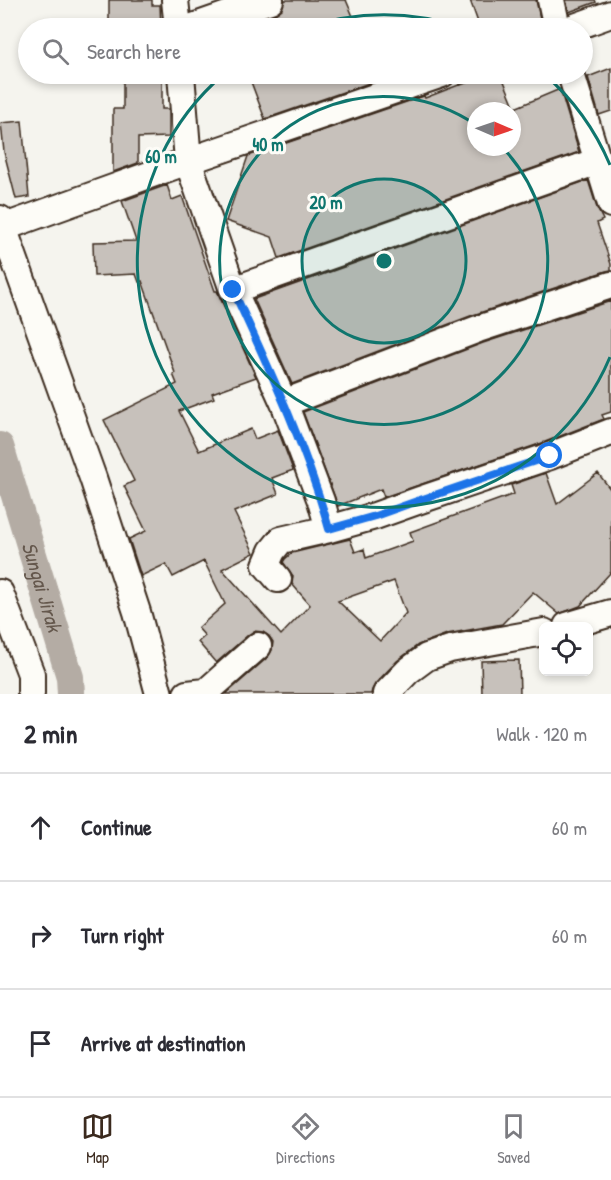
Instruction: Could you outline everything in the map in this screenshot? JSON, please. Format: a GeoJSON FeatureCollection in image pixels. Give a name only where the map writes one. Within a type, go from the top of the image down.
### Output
{"type":"FeatureCollection","features":[{"type":"Feature","properties":{"kind":"street"},"geometry":{"type":"LineString","coordinates":[[175,0],[177,18]]}},
{"type":"Feature","properties":{"kind":"street"},"geometry":{"type":"LineString","coordinates":[[219,18],[270,0]]}},
{"type":"Feature","properties":{"kind":"street"},"geometry":{"type":"LineString","coordinates":[[551,0],[555,18]]}},
{"type":"Feature","properties":{"kind":"street"},"geometry":{"type":"LineString","coordinates":[[593,20],[611,14]]}},
{"type":"Feature","properties":{"kind":"street"},"geometry":{"type":"LineString","coordinates":[[182,84],[188,161],[233,290],[284,403],[321,501],[329,529]]}},
{"type":"Feature","properties":{"kind":"street"},"geometry":{"type":"LineString","coordinates":[[159,694],[137,612],[97,489],[1,223],[413,84]]}},
{"type":"Feature","properties":{"kind":"street"},"geometry":{"type":"LineString","coordinates":[[574,84],[611,204]]}},
{"type":"Feature","properties":{"kind":"street"},"geometry":{"type":"LineString","coordinates":[[233,290],[598,161]]}},
{"type":"Feature","properties":{"kind":"street"},"geometry":{"type":"LineString","coordinates":[[284,403],[478,329],[611,285]]}},
{"type":"Feature","properties":{"kind":"street"},"geometry":{"type":"LineString","coordinates":[[278,579],[266,565],[272,550],[281,540],[375,516],[550,456],[611,432]]}},
{"type":"Feature","properties":{"kind":"street"},"geometry":{"type":"LineString","coordinates":[[0,593],[31,674],[31,694]]}},
{"type":"Feature","properties":{"kind":"street"},"geometry":{"type":"LineString","coordinates":[[583,622],[611,613]]}},
{"type":"Feature","properties":{"kind":"street"},"geometry":{"type":"LineString","coordinates":[[386,694],[408,671],[426,657],[450,649],[539,633]]}},
{"type":"Feature","properties":{"kind":"street"},"geometry":{"type":"LineString","coordinates":[[187,694],[206,692],[258,646]]}},
{"type":"Feature","properties":{"kind":"building"},"geometry":{"type":"Polygon","coordinates":[[[109,0],[152,0],[152,5],[160,5],[161,18],[109,18],[109,0]]]}},
{"type":"Feature","properties":{"kind":"building"},"geometry":{"type":"Polygon","coordinates":[[[285,0],[346,0],[354,18],[263,18],[282,9],[285,0]]]}},
{"type":"Feature","properties":{"kind":"building"},"geometry":{"type":"Polygon","coordinates":[[[470,0],[536,0],[540,18],[476,18],[470,0]]]}},
{"type":"Feature","properties":{"kind":"building"},"geometry":{"type":"Polygon","coordinates":[[[566,0],[595,0],[596,2],[569,12],[566,0]]]}},
{"type":"Feature","properties":{"kind":"building"},"geometry":{"type":"Polygon","coordinates":[[[611,68],[611,111],[599,115],[590,84],[593,84],[593,75],[611,68]]]}},
{"type":"Feature","properties":{"kind":"building"},"geometry":{"type":"Polygon","coordinates":[[[123,84],[162,84],[162,109],[169,109],[169,137],[138,138],[138,163],[113,172],[113,109],[123,109],[123,84]]]}},
{"type":"Feature","properties":{"kind":"building"},"geometry":{"type":"Polygon","coordinates":[[[252,84],[366,84],[265,119],[252,84]]]}},
{"type":"Feature","properties":{"kind":"building"},"geometry":{"type":"Polygon","coordinates":[[[461,84],[505,84],[513,102],[467,102],[467,156],[521,156],[521,105],[560,89],[579,152],[279,258],[272,237],[226,221],[248,156],[424,96],[425,98],[461,84]]]}},
{"type":"Feature","properties":{"kind":"building"},"geometry":{"type":"Polygon","coordinates":[[[22,121],[29,197],[16,199],[4,152],[1,123],[22,121]]]}},
{"type":"Feature","properties":{"kind":"building"},"geometry":{"type":"Polygon","coordinates":[[[588,180],[603,220],[597,223],[611,270],[473,315],[292,384],[254,299],[588,180]]]}},
{"type":"Feature","properties":{"kind":"building"},"geometry":{"type":"Polygon","coordinates":[[[167,185],[172,200],[182,196],[215,291],[217,291],[256,377],[212,393],[214,398],[179,411],[199,451],[251,429],[255,439],[278,430],[293,470],[272,478],[278,494],[234,512],[254,553],[222,569],[281,635],[310,605],[292,584],[293,576],[283,562],[292,553],[350,539],[355,552],[364,549],[366,558],[413,541],[410,532],[514,494],[511,485],[546,473],[557,504],[598,473],[611,490],[611,572],[580,606],[559,614],[533,592],[502,624],[447,634],[418,645],[397,661],[375,684],[371,694],[226,694],[268,657],[273,642],[263,632],[254,631],[216,663],[198,642],[205,636],[198,628],[225,604],[204,561],[173,577],[166,564],[141,576],[129,539],[146,531],[124,486],[134,481],[104,420],[177,384],[142,281],[139,282],[136,274],[94,276],[93,242],[136,241],[122,201],[167,185]],[[394,581],[338,601],[380,641],[406,613],[394,581]]]}},
{"type":"Feature","properties":{"kind":"building"},"geometry":{"type":"Polygon","coordinates":[[[611,301],[611,412],[602,415],[604,419],[545,442],[384,497],[381,489],[338,506],[303,412],[483,343],[611,301]]]}},
{"type":"Feature","properties":{"kind":"building"},"geometry":{"type":"Polygon","coordinates":[[[519,660],[520,694],[482,694],[481,661],[519,660]]]}},
{"type":"Feature","properties":{"kind":"waterway","name":"Sungai Jirak"},"geometry":{"type":"LineString","coordinates":[[0,446],[70,677],[71,694]]}},
{"type":"Feature","properties":{"kind":"route"},"geometry":{"type":"LineString","coordinates":[[233,290],[284,403],[321,501],[329,529],[348,525],[550,456]]}}]}
